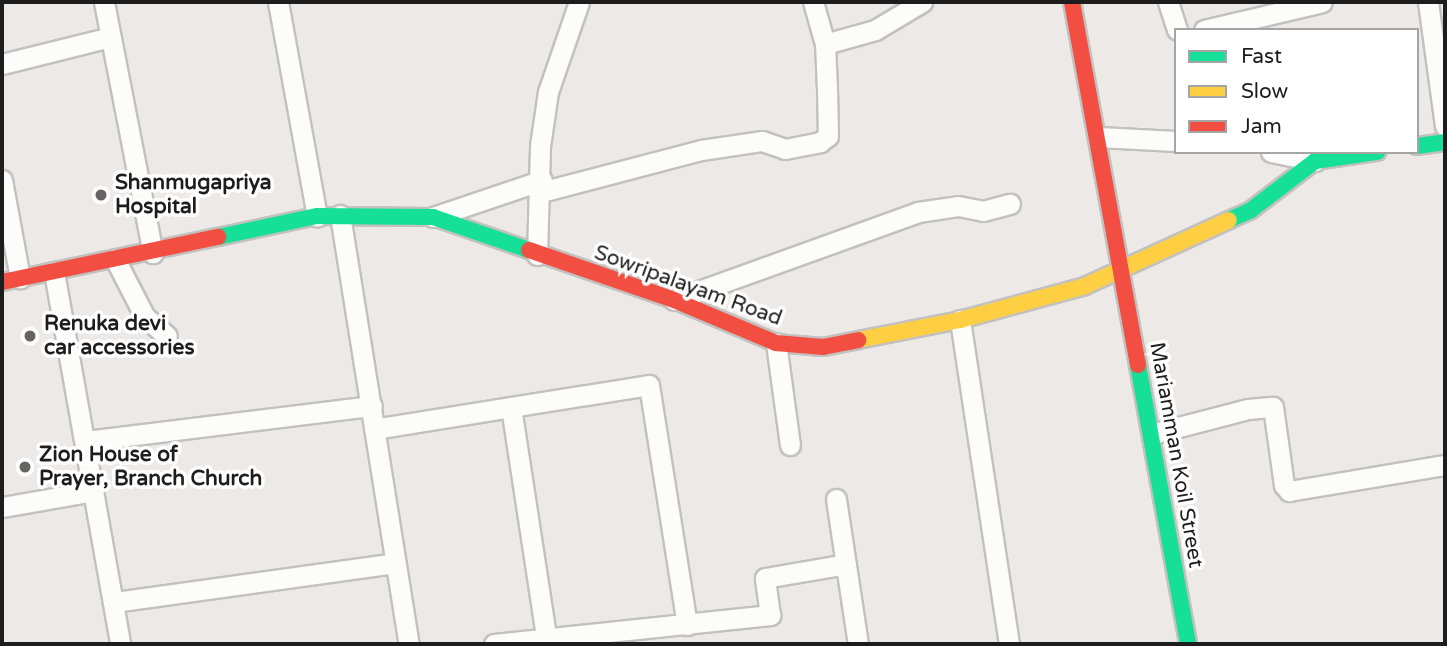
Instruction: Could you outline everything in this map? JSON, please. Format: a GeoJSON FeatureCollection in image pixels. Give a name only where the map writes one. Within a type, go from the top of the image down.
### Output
{"type":"FeatureCollection","features":[{"type":"Feature","properties":{"kind":"street"},"geometry":{"type":"LineString","coordinates":[[104,2],[153,253]]}},
{"type":"Feature","properties":{"kind":"street"},"geometry":{"type":"LineString","coordinates":[[278,2],[317,216]]}},
{"type":"Feature","properties":{"kind":"street"},"geometry":{"type":"LineString","coordinates":[[537,254],[541,186],[540,146],[548,92],[579,2]]}},
{"type":"Feature","properties":{"kind":"street"},"geometry":{"type":"LineString","coordinates":[[433,217],[541,186],[701,150],[762,141],[785,149],[820,142],[828,135],[825,44],[813,2]]}},
{"type":"Feature","properties":{"kind":"street"},"geometry":{"type":"LineString","coordinates":[[825,44],[875,30],[922,2]]}},
{"type":"Feature","properties":{"kind":"street","name":"Mariamman Koil Street"},"geometry":{"type":"LineString","coordinates":[[1072,2],[1099,137],[1120,274],[1152,435],[1188,644]]}},
{"type":"Feature","properties":{"kind":"street"},"geometry":{"type":"LineString","coordinates":[[1168,2],[1176,28]]}},
{"type":"Feature","properties":{"kind":"street"},"geometry":{"type":"LineString","coordinates":[[1213,28],[1322,2]]}},
{"type":"Feature","properties":{"kind":"street"},"geometry":{"type":"LineString","coordinates":[[1428,2],[1445,126]]}},
{"type":"Feature","properties":{"kind":"street"},"geometry":{"type":"LineString","coordinates":[[2,65],[110,37]]}},
{"type":"Feature","properties":{"kind":"street"},"geometry":{"type":"LineString","coordinates":[[1099,137],[1174,141]]}},
{"type":"Feature","properties":{"kind":"street"},"geometry":{"type":"LineString","coordinates":[[1419,146],[1445,142]]}},
{"type":"Feature","properties":{"kind":"street"},"geometry":{"type":"LineString","coordinates":[[1281,154],[1315,161]]}},
{"type":"Feature","properties":{"kind":"street","name":"Sowripalayam Road"},"geometry":{"type":"LineString","coordinates":[[11,280],[153,253],[317,216],[433,217],[674,300],[776,343],[823,347],[960,320],[1120,274],[1251,210],[1315,161],[1363,154]]}},
{"type":"Feature","properties":{"kind":"street"},"geometry":{"type":"LineString","coordinates":[[2,180],[11,280]]}},
{"type":"Feature","properties":{"kind":"street"},"geometry":{"type":"LineString","coordinates":[[674,300],[905,216],[945,206],[983,211],[1010,204]]}},
{"type":"Feature","properties":{"kind":"street"},"geometry":{"type":"LineString","coordinates":[[340,215],[409,644]]}},
{"type":"Feature","properties":{"kind":"street"},"geometry":{"type":"LineString","coordinates":[[115,259],[145,317],[167,336]]}},
{"type":"Feature","properties":{"kind":"street"},"geometry":{"type":"LineString","coordinates":[[54,272],[120,644]]}},
{"type":"Feature","properties":{"kind":"street"},"geometry":{"type":"LineString","coordinates":[[960,320],[1009,644]]}},
{"type":"Feature","properties":{"kind":"street"},"geometry":{"type":"LineString","coordinates":[[776,343],[790,445]]}},
{"type":"Feature","properties":{"kind":"street"},"geometry":{"type":"LineString","coordinates":[[374,429],[649,385],[687,625]]}},
{"type":"Feature","properties":{"kind":"street"},"geometry":{"type":"LineString","coordinates":[[86,441],[372,405]]}},
{"type":"Feature","properties":{"kind":"street"},"geometry":{"type":"LineString","coordinates":[[511,407],[546,637]]}},
{"type":"Feature","properties":{"kind":"street"},"geometry":{"type":"LineString","coordinates":[[1152,435],[1248,409],[1273,407],[1284,485],[1289,491],[1445,466]]}},
{"type":"Feature","properties":{"kind":"street"},"geometry":{"type":"LineString","coordinates":[[2,507],[94,491]]}},
{"type":"Feature","properties":{"kind":"street"},"geometry":{"type":"LineString","coordinates":[[836,499],[858,644]]}},
{"type":"Feature","properties":{"kind":"street"},"geometry":{"type":"LineString","coordinates":[[114,602],[394,563]]}},
{"type":"Feature","properties":{"kind":"street"},"geometry":{"type":"LineString","coordinates":[[494,644],[770,614],[765,578],[845,564]]}},
{"type":"Feature","properties":{"kind":"traffic: fast"},"geometry":{"type":"LineString","coordinates":[[1419,146],[1445,142]]}},
{"type":"Feature","properties":{"kind":"traffic: fast"},"geometry":{"type":"LineString","coordinates":[[1229,220],[1251,210],[1315,161],[1363,154]]}},
{"type":"Feature","properties":{"kind":"traffic: fast"},"geometry":{"type":"LineString","coordinates":[[218,237],[317,216],[433,217],[529,250]]}},
{"type":"Feature","properties":{"kind":"traffic: fast"},"geometry":{"type":"LineString","coordinates":[[1138,365],[1188,644]]}},
{"type":"Feature","properties":{"kind":"traffic: slow"},"geometry":{"type":"LineString","coordinates":[[858,340],[960,320],[1085,286],[1229,220]]}},
{"type":"Feature","properties":{"kind":"traffic: jam"},"geometry":{"type":"LineString","coordinates":[[1072,2],[1138,365]]}},
{"type":"Feature","properties":{"kind":"traffic: jam"},"geometry":{"type":"LineString","coordinates":[[2,282],[218,237]]}},
{"type":"Feature","properties":{"kind":"traffic: jam"},"geometry":{"type":"LineString","coordinates":[[529,250],[674,300],[776,343],[823,347],[858,340]]}},
{"type":"Feature","properties":{"kind":"place","name":"Shanmugapriya Hospital"},"geometry":{"type":"Point","coordinates":[101,195]}},
{"type":"Feature","properties":{"kind":"place","name":"Renuka devi car accessories"},"geometry":{"type":"Point","coordinates":[30,336]}},
{"type":"Feature","properties":{"kind":"place","name":"Zion House of Prayer, Branch Church"},"geometry":{"type":"Point","coordinates":[25,467]}}]}
